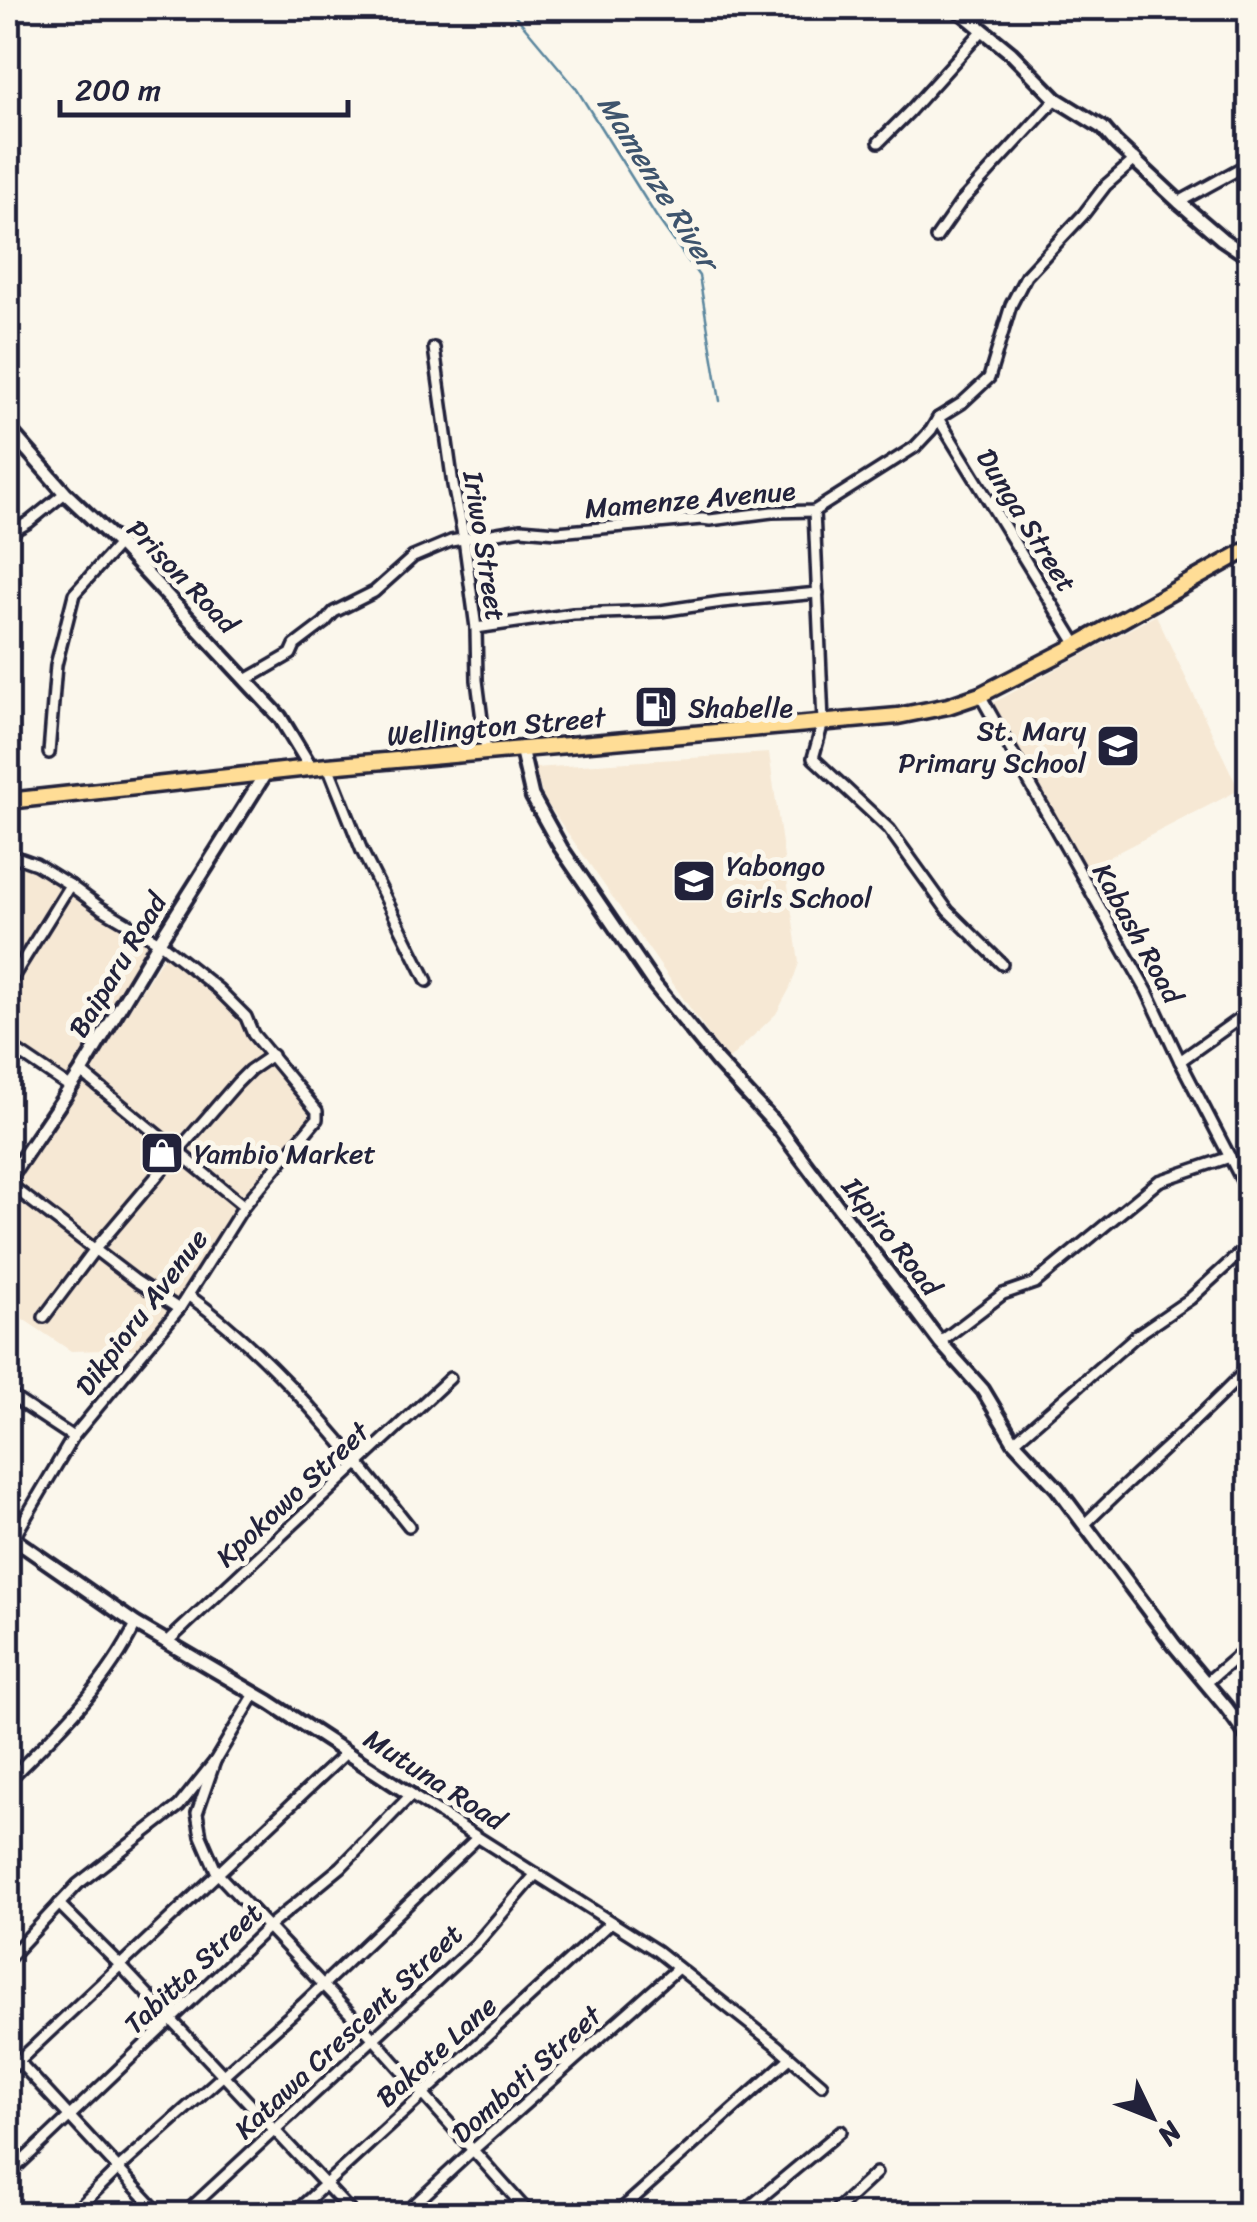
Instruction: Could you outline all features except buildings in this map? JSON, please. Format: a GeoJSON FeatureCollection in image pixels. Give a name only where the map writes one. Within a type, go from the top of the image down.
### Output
{"type":"FeatureCollection","features":[{"type":"Feature","properties":{"kind":"main road","name":"Wellington Street"},"geometry":{"type":"LineString","coordinates":[[8,801],[328,766],[898,716],[948,706],[980,696],[1250,548]]}},
{"type":"Feature","properties":{"kind":"street"},"geometry":{"type":"LineString","coordinates":[[956,8],[1012,54],[1056,99],[1103,128],[1179,202],[1250,258]]}},
{"type":"Feature","properties":{"kind":"street"},"geometry":{"type":"LineString","coordinates":[[879,142],[983,30]]}},
{"type":"Feature","properties":{"kind":"street"},"geometry":{"type":"LineString","coordinates":[[936,238],[961,202],[1056,99]]}},
{"type":"Feature","properties":{"kind":"street","name":"Mamenze Avenue"},"geometry":{"type":"LineString","coordinates":[[246,680],[290,654],[295,645],[334,612],[374,592],[413,557],[451,541],[521,528],[558,532],[814,511],[914,448],[938,418],[962,403],[989,378],[1011,305],[1026,276],[1084,215],[1106,185],[1136,159]]}},
{"type":"Feature","properties":{"kind":"street"},"geometry":{"type":"LineString","coordinates":[[1179,202],[1250,163]]}},
{"type":"Feature","properties":{"kind":"street","name":"Iriwo Street"},"geometry":{"type":"LineString","coordinates":[[434,348],[476,628],[476,680],[486,752]]}},
{"type":"Feature","properties":{"kind":"street","name":"Dunga Street"},"geometry":{"type":"LineString","coordinates":[[938,418],[1077,645]]}},
{"type":"Feature","properties":{"kind":"street","name":"Prison Road"},"geometry":{"type":"LineString","coordinates":[[8,428],[280,717],[311,768]]}},
{"type":"Feature","properties":{"kind":"street"},"geometry":{"type":"LineString","coordinates":[[8,534],[66,493]]}},
{"type":"Feature","properties":{"kind":"street"},"geometry":{"type":"LineString","coordinates":[[814,511],[823,722],[813,758],[889,828],[948,910],[1002,964]]}},
{"type":"Feature","properties":{"kind":"street"},"geometry":{"type":"LineString","coordinates":[[49,753],[56,665],[74,594],[119,544]]}},
{"type":"Feature","properties":{"kind":"street"},"geometry":{"type":"LineString","coordinates":[[476,628],[573,614],[660,611],[818,593]]}},
{"type":"Feature","properties":{"kind":"street","name":"Kabash Road"},"geometry":{"type":"LineString","coordinates":[[980,696],[1148,991],[1250,1196]]}},
{"type":"Feature","properties":{"kind":"street","name":"Ikpiro Road"},"geometry":{"type":"LineString","coordinates":[[522,748],[532,796],[654,984],[778,1128],[940,1342],[982,1390],[1014,1442],[1057,1488],[1174,1646],[1250,1740]]}},
{"type":"Feature","properties":{"kind":"street"},"geometry":{"type":"LineString","coordinates":[[328,766],[362,850],[427,982]]}},
{"type":"Feature","properties":{"kind":"street","name":"Baiparu Road"},"geometry":{"type":"LineString","coordinates":[[8,1182],[81,1072],[264,774]]}},
{"type":"Feature","properties":{"kind":"street"},"geometry":{"type":"LineString","coordinates":[[8,854],[36,864],[159,942],[246,1017],[253,1034],[272,1056],[237,1083],[95,1249],[44,1316]]}},
{"type":"Feature","properties":{"kind":"street"},"geometry":{"type":"LineString","coordinates":[[8,985],[70,885]]}},
{"type":"Feature","properties":{"kind":"street"},"geometry":{"type":"LineString","coordinates":[[1180,1061],[1250,1011]]}},
{"type":"Feature","properties":{"kind":"street"},"geometry":{"type":"LineString","coordinates":[[8,1044],[70,1086]]}},
{"type":"Feature","properties":{"kind":"street","name":"Dikpioru Avenue"},"geometry":{"type":"LineString","coordinates":[[8,1560],[13,1539],[73,1437],[178,1309],[244,1206],[316,1119],[316,1111],[272,1056]]}},
{"type":"Feature","properties":{"kind":"street"},"geometry":{"type":"LineString","coordinates":[[81,1072],[244,1206]]}},
{"type":"Feature","properties":{"kind":"street"},"geometry":{"type":"LineString","coordinates":[[940,1342],[1003,1294],[1035,1282],[1159,1182],[1230,1157]]}},
{"type":"Feature","properties":{"kind":"street"},"geometry":{"type":"LineString","coordinates":[[8,1182],[178,1309]]}},
{"type":"Feature","properties":{"kind":"street"},"geometry":{"type":"LineString","coordinates":[[1014,1442],[1250,1244]]}},
{"type":"Feature","properties":{"kind":"street"},"geometry":{"type":"LineString","coordinates":[[188,1295],[265,1361],[359,1463],[409,1526]]}},
{"type":"Feature","properties":{"kind":"street"},"geometry":{"type":"LineString","coordinates":[[1084,1524],[1250,1366]]}},
{"type":"Feature","properties":{"kind":"street","name":"Kpokowo Street"},"geometry":{"type":"LineString","coordinates":[[166,1643],[450,1378]]}},
{"type":"Feature","properties":{"kind":"street"},"geometry":{"type":"LineString","coordinates":[[8,1394],[73,1437]]}},
{"type":"Feature","properties":{"kind":"street","name":"Mutuna Road"},"geometry":{"type":"LineString","coordinates":[[13,1539],[136,1624],[347,1752],[611,1922],[678,1968],[822,2085]]}},
{"type":"Feature","properties":{"kind":"street"},"geometry":{"type":"LineString","coordinates":[[8,1781],[85,1702],[122,1653],[136,1624]]}},
{"type":"Feature","properties":{"kind":"street"},"geometry":{"type":"LineString","coordinates":[[1206,1683],[1250,1645]]}},
{"type":"Feature","properties":{"kind":"street"},"geometry":{"type":"LineString","coordinates":[[8,1959],[78,1884],[179,1806],[215,1760],[254,1694]]}},
{"type":"Feature","properties":{"kind":"street"},"geometry":{"type":"LineString","coordinates":[[8,2071],[347,1752]]}},
{"type":"Feature","properties":{"kind":"street"},"geometry":{"type":"LineString","coordinates":[[215,1760],[197,1813],[201,1836],[217,1872],[423,2093],[523,2212]]}},
{"type":"Feature","properties":{"kind":"street","name":"Tabitta Street"},"geometry":{"type":"LineString","coordinates":[[8,2175],[268,1927],[341,1867],[411,1794]]}},
{"type":"Feature","properties":{"kind":"street"},"geometry":{"type":"LineString","coordinates":[[72,2214],[478,1838]]}},
{"type":"Feature","properties":{"kind":"street","name":"Katawa Crescent Street"},"geometry":{"type":"LineString","coordinates":[[184,2214],[476,1944],[536,1874]]}},
{"type":"Feature","properties":{"kind":"street"},"geometry":{"type":"LineString","coordinates":[[59,1904],[353,2214]]}},
{"type":"Feature","properties":{"kind":"street","name":"Bakote Lane"},"geometry":{"type":"LineString","coordinates":[[292,2214],[611,1922]]}},
{"type":"Feature","properties":{"kind":"street","name":"Domboti Street"},"geometry":{"type":"LineString","coordinates":[[404,2214],[678,1968]]}},
{"type":"Feature","properties":{"kind":"street"},"geometry":{"type":"LineString","coordinates":[[8,2050],[160,2214]]}},
{"type":"Feature","properties":{"kind":"street"},"geometry":{"type":"LineString","coordinates":[[616,2214],[790,2058]]}},
{"type":"Feature","properties":{"kind":"street"},"geometry":{"type":"LineString","coordinates":[[741,2214],[842,2131]]}},
{"type":"Feature","properties":{"kind":"street"},"geometry":{"type":"LineString","coordinates":[[832,2214],[876,2172]]}},
{"type":"Feature","properties":{"kind":"shaded area","name":"St. Mary Primary School"},"geometry":{"type":"Polygon","coordinates":[[[1156,615],[1239,790],[1085,869],[993,703],[1156,615]]]}},
{"type":"Feature","properties":{"kind":"shaded area","name":"Yabongo Girls School"},"geometry":{"type":"Polygon","coordinates":[[[769,753],[799,963],[776,1014],[727,1061],[544,799],[534,768],[769,753]]]}},
{"type":"Feature","properties":{"kind":"shaded area"},"geometry":{"type":"Polygon","coordinates":[[[15,859],[67,885],[8,979],[8,864],[15,859]]]}},
{"type":"Feature","properties":{"kind":"shaded area"},"geometry":{"type":"Polygon","coordinates":[[[71,894],[151,942],[66,1081],[8,1042],[8,994],[71,894]]]}},
{"type":"Feature","properties":{"kind":"shaded area","name":"Yambio Market"},"geometry":{"type":"Polygon","coordinates":[[[166,953],[247,1024],[321,1109],[139,1349],[71,1351],[8,1309],[8,1197],[166,953]]]}},
{"type":"Feature","properties":{"kind":"waterway","name":"Mamenze River"},"geometry":{"type":"LineString","coordinates":[[509,8],[576,88],[656,216],[699,276],[720,401]]}},
{"type":"Feature","properties":{"kind":"place","name":"Shabelle"},"geometry":{"type":"Point","coordinates":[656,707]}},
{"type":"Feature","properties":{"kind":"place","name":"St. Mary Primary School"},"geometry":{"type":"Point","coordinates":[1118,746]}},
{"type":"Feature","properties":{"kind":"place","name":"Yabongo Girls School"},"geometry":{"type":"Point","coordinates":[694,881]}},
{"type":"Feature","properties":{"kind":"place","name":"Yambio Market"},"geometry":{"type":"Point","coordinates":[162,1153]}}]}
